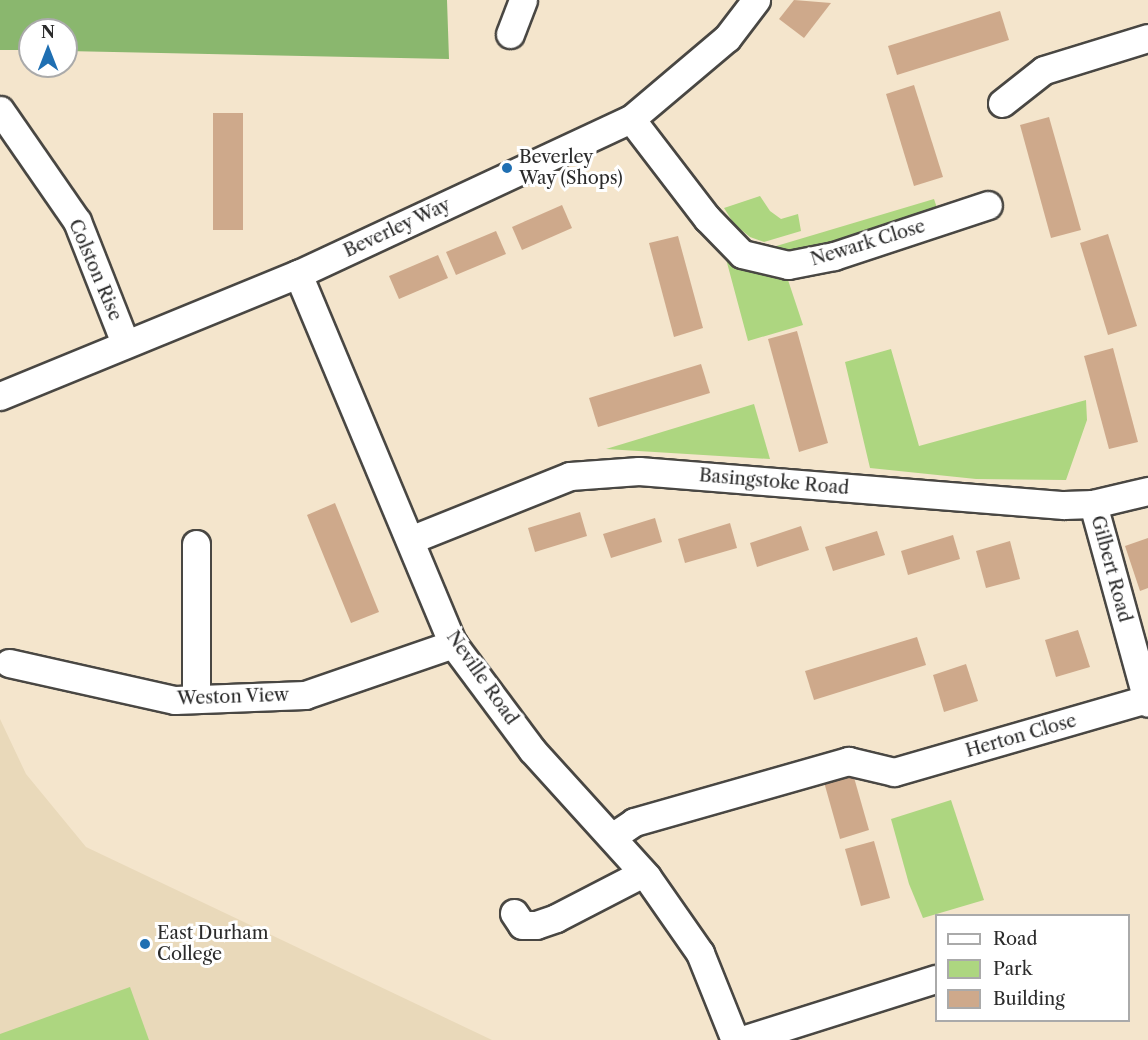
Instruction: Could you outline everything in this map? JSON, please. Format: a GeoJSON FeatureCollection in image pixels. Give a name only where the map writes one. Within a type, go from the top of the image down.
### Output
{"type":"FeatureCollection","features":[{"type":"Feature","properties":{"kind":"street"},"geometry":{"type":"LineString","coordinates":[[510,34],[523,0]]}},
{"type":"Feature","properties":{"kind":"street","name":"Beverley Way"},"geometry":{"type":"LineString","coordinates":[[0,396],[298,274],[631,119],[727,38],[756,0]]}},
{"type":"Feature","properties":{"kind":"street"},"geometry":{"type":"LineString","coordinates":[[1002,102],[1044,70],[1148,38]]}},
{"type":"Feature","properties":{"kind":"street","name":"Colston Rise"},"geometry":{"type":"LineString","coordinates":[[0,110],[77,221],[125,343]]}},
{"type":"Feature","properties":{"kind":"street","name":"Newark Close"},"geometry":{"type":"LineString","coordinates":[[631,119],[706,218],[742,254],[788,265],[834,256],[988,205]]}},
{"type":"Feature","properties":{"kind":"street","name":"Neville Road"},"geometry":{"type":"LineString","coordinates":[[298,274],[453,644],[532,750],[644,873],[700,953],[735,1040]]}},
{"type":"Feature","properties":{"kind":"street","name":"Basingstoke Road"},"geometry":{"type":"LineString","coordinates":[[410,540],[570,476],[639,471],[1048,504],[1093,504],[1148,491]]}},
{"type":"Feature","properties":{"kind":"street","name":"Gilbert Road"},"geometry":{"type":"LineString","coordinates":[[1093,504],[1148,701]]}},
{"type":"Feature","properties":{"kind":"street"},"geometry":{"type":"LineString","coordinates":[[196,544],[196,699]]}},
{"type":"Feature","properties":{"kind":"street","name":"Weston View"},"geometry":{"type":"LineString","coordinates":[[9,663],[175,700],[305,695],[453,644]]}},
{"type":"Feature","properties":{"kind":"street","name":"Herton Close"},"geometry":{"type":"LineString","coordinates":[[612,837],[634,822],[848,761],[894,772],[1148,701]]}},
{"type":"Feature","properties":{"kind":"street"},"geometry":{"type":"LineString","coordinates":[[514,913],[522,925],[536,925],[644,873]]}},
{"type":"Feature","properties":{"kind":"street"},"geometry":{"type":"LineString","coordinates":[[742,1040],[935,979]]}},
{"type":"Feature","properties":{"kind":"shaded area","name":"East Durham College"},"geometry":{"type":"Polygon","coordinates":[[[0,719],[26,774],[86,847],[492,1040],[0,1040],[0,719]]]}},
{"type":"Feature","properties":{"kind":"green space"},"geometry":{"type":"Polygon","coordinates":[[[0,0],[447,0],[449,59],[78,51],[78,18],[18,18],[18,50],[0,50],[0,0]]]}},
{"type":"Feature","properties":{"kind":"green space"},"geometry":{"type":"Polygon","coordinates":[[[760,196],[770,211],[781,219],[798,214],[801,231],[764,242],[750,237],[734,224],[724,208],[760,196]]]}},
{"type":"Feature","properties":{"kind":"green space"},"geometry":{"type":"Polygon","coordinates":[[[934,199],[938,211],[801,253],[773,247],[934,199]]]}},
{"type":"Feature","properties":{"kind":"green space"},"geometry":{"type":"Polygon","coordinates":[[[726,259],[746,271],[787,277],[803,325],[748,341],[726,259]]]}},
{"type":"Feature","properties":{"kind":"green space"},"geometry":{"type":"Polygon","coordinates":[[[891,349],[919,446],[1086,400],[1087,420],[1066,480],[976,479],[870,468],[845,362],[891,349]]]}},
{"type":"Feature","properties":{"kind":"green space"},"geometry":{"type":"Polygon","coordinates":[[[754,404],[770,459],[606,449],[754,404]]]}},
{"type":"Feature","properties":{"kind":"green space"},"geometry":{"type":"Polygon","coordinates":[[[951,800],[984,900],[923,918],[909,884],[891,819],[951,800]]]}},
{"type":"Feature","properties":{"kind":"green space"},"geometry":{"type":"Polygon","coordinates":[[[130,987],[149,1040],[0,1040],[0,1034],[130,987]]]}},
{"type":"Feature","properties":{"kind":"building"},"geometry":{"type":"Polygon","coordinates":[[[794,0],[831,3],[804,38],[779,19],[794,0]]]}},
{"type":"Feature","properties":{"kind":"building"},"geometry":{"type":"Polygon","coordinates":[[[1000,11],[1009,40],[897,75],[888,46],[1000,11]]]}},
{"type":"Feature","properties":{"kind":"building"},"geometry":{"type":"Polygon","coordinates":[[[914,85],[943,177],[914,186],[886,94],[914,85]]]}},
{"type":"Feature","properties":{"kind":"building"},"geometry":{"type":"Polygon","coordinates":[[[213,113],[243,113],[243,230],[213,230],[213,113]]]}},
{"type":"Feature","properties":{"kind":"building"},"geometry":{"type":"Polygon","coordinates":[[[1049,117],[1081,230],[1051,238],[1020,125],[1049,117]]]}},
{"type":"Feature","properties":{"kind":"building"},"geometry":{"type":"Polygon","coordinates":[[[562,205],[572,228],[522,250],[512,227],[562,205]]]}},
{"type":"Feature","properties":{"kind":"building"},"geometry":{"type":"Polygon","coordinates":[[[496,231],[506,254],[456,275],[446,252],[496,231]]]}},
{"type":"Feature","properties":{"kind":"building"},"geometry":{"type":"Polygon","coordinates":[[[1108,234],[1137,326],[1108,335],[1080,243],[1108,234]]]}},
{"type":"Feature","properties":{"kind":"building"},"geometry":{"type":"Polygon","coordinates":[[[678,236],[703,328],[674,337],[649,243],[678,236]]]}},
{"type":"Feature","properties":{"kind":"building"},"geometry":{"type":"Polygon","coordinates":[[[438,255],[448,278],[399,299],[389,276],[438,255]]]}},
{"type":"Feature","properties":{"kind":"building"},"geometry":{"type":"Polygon","coordinates":[[[797,331],[828,443],[799,452],[768,339],[797,331]]]}},
{"type":"Feature","properties":{"kind":"building"},"geometry":{"type":"Polygon","coordinates":[[[1113,348],[1138,442],[1109,449],[1084,356],[1113,348]]]}},
{"type":"Feature","properties":{"kind":"building"},"geometry":{"type":"Polygon","coordinates":[[[701,364],[710,393],[598,427],[589,398],[701,364]]]}},
{"type":"Feature","properties":{"kind":"building"},"geometry":{"type":"Polygon","coordinates":[[[335,503],[379,612],[351,623],[307,515],[335,503]]]}},
{"type":"Feature","properties":{"kind":"building"},"geometry":{"type":"Polygon","coordinates":[[[580,512],[587,536],[535,552],[528,528],[580,512]]]}},
{"type":"Feature","properties":{"kind":"building"},"geometry":{"type":"Polygon","coordinates":[[[655,518],[662,542],[611,558],[603,534],[655,518]]]}},
{"type":"Feature","properties":{"kind":"building"},"geometry":{"type":"Polygon","coordinates":[[[730,523],[737,548],[685,563],[678,539],[730,523]]]}},
{"type":"Feature","properties":{"kind":"building"},"geometry":{"type":"Polygon","coordinates":[[[801,526],[809,550],[757,567],[750,543],[801,526]]]}},
{"type":"Feature","properties":{"kind":"building"},"geometry":{"type":"Polygon","coordinates":[[[877,531],[885,555],[833,571],[825,547],[877,531]]]}},
{"type":"Feature","properties":{"kind":"building"},"geometry":{"type":"Polygon","coordinates":[[[953,535],[960,559],[908,575],[901,551],[953,535]]]}},
{"type":"Feature","properties":{"kind":"building"},"geometry":{"type":"Polygon","coordinates":[[[1148,538],[1148,588],[1140,591],[1125,546],[1148,538]]]}},
{"type":"Feature","properties":{"kind":"building"},"geometry":{"type":"Polygon","coordinates":[[[1010,541],[1020,579],[986,588],[976,551],[1010,541]]]}},
{"type":"Feature","properties":{"kind":"building"},"geometry":{"type":"Polygon","coordinates":[[[1078,630],[1090,667],[1056,677],[1045,640],[1078,630]]]}},
{"type":"Feature","properties":{"kind":"building"},"geometry":{"type":"Polygon","coordinates":[[[917,637],[926,665],[814,700],[805,671],[917,637]]]}},
{"type":"Feature","properties":{"kind":"building"},"geometry":{"type":"Polygon","coordinates":[[[966,664],[978,701],[944,712],[933,675],[966,664]]]}},
{"type":"Feature","properties":{"kind":"building"},"geometry":{"type":"Polygon","coordinates":[[[853,774],[869,830],[840,839],[824,782],[853,774]]]}},
{"type":"Feature","properties":{"kind":"building"},"geometry":{"type":"Polygon","coordinates":[[[874,841],[890,898],[861,906],[845,849],[874,841]]]}},
{"type":"Feature","properties":{"kind":"place","name":"Beverley Way (Shops)"},"geometry":{"type":"Point","coordinates":[507,168]}},
{"type":"Feature","properties":{"kind":"place","name":"East Durham College"},"geometry":{"type":"Point","coordinates":[145,944]}}]}
